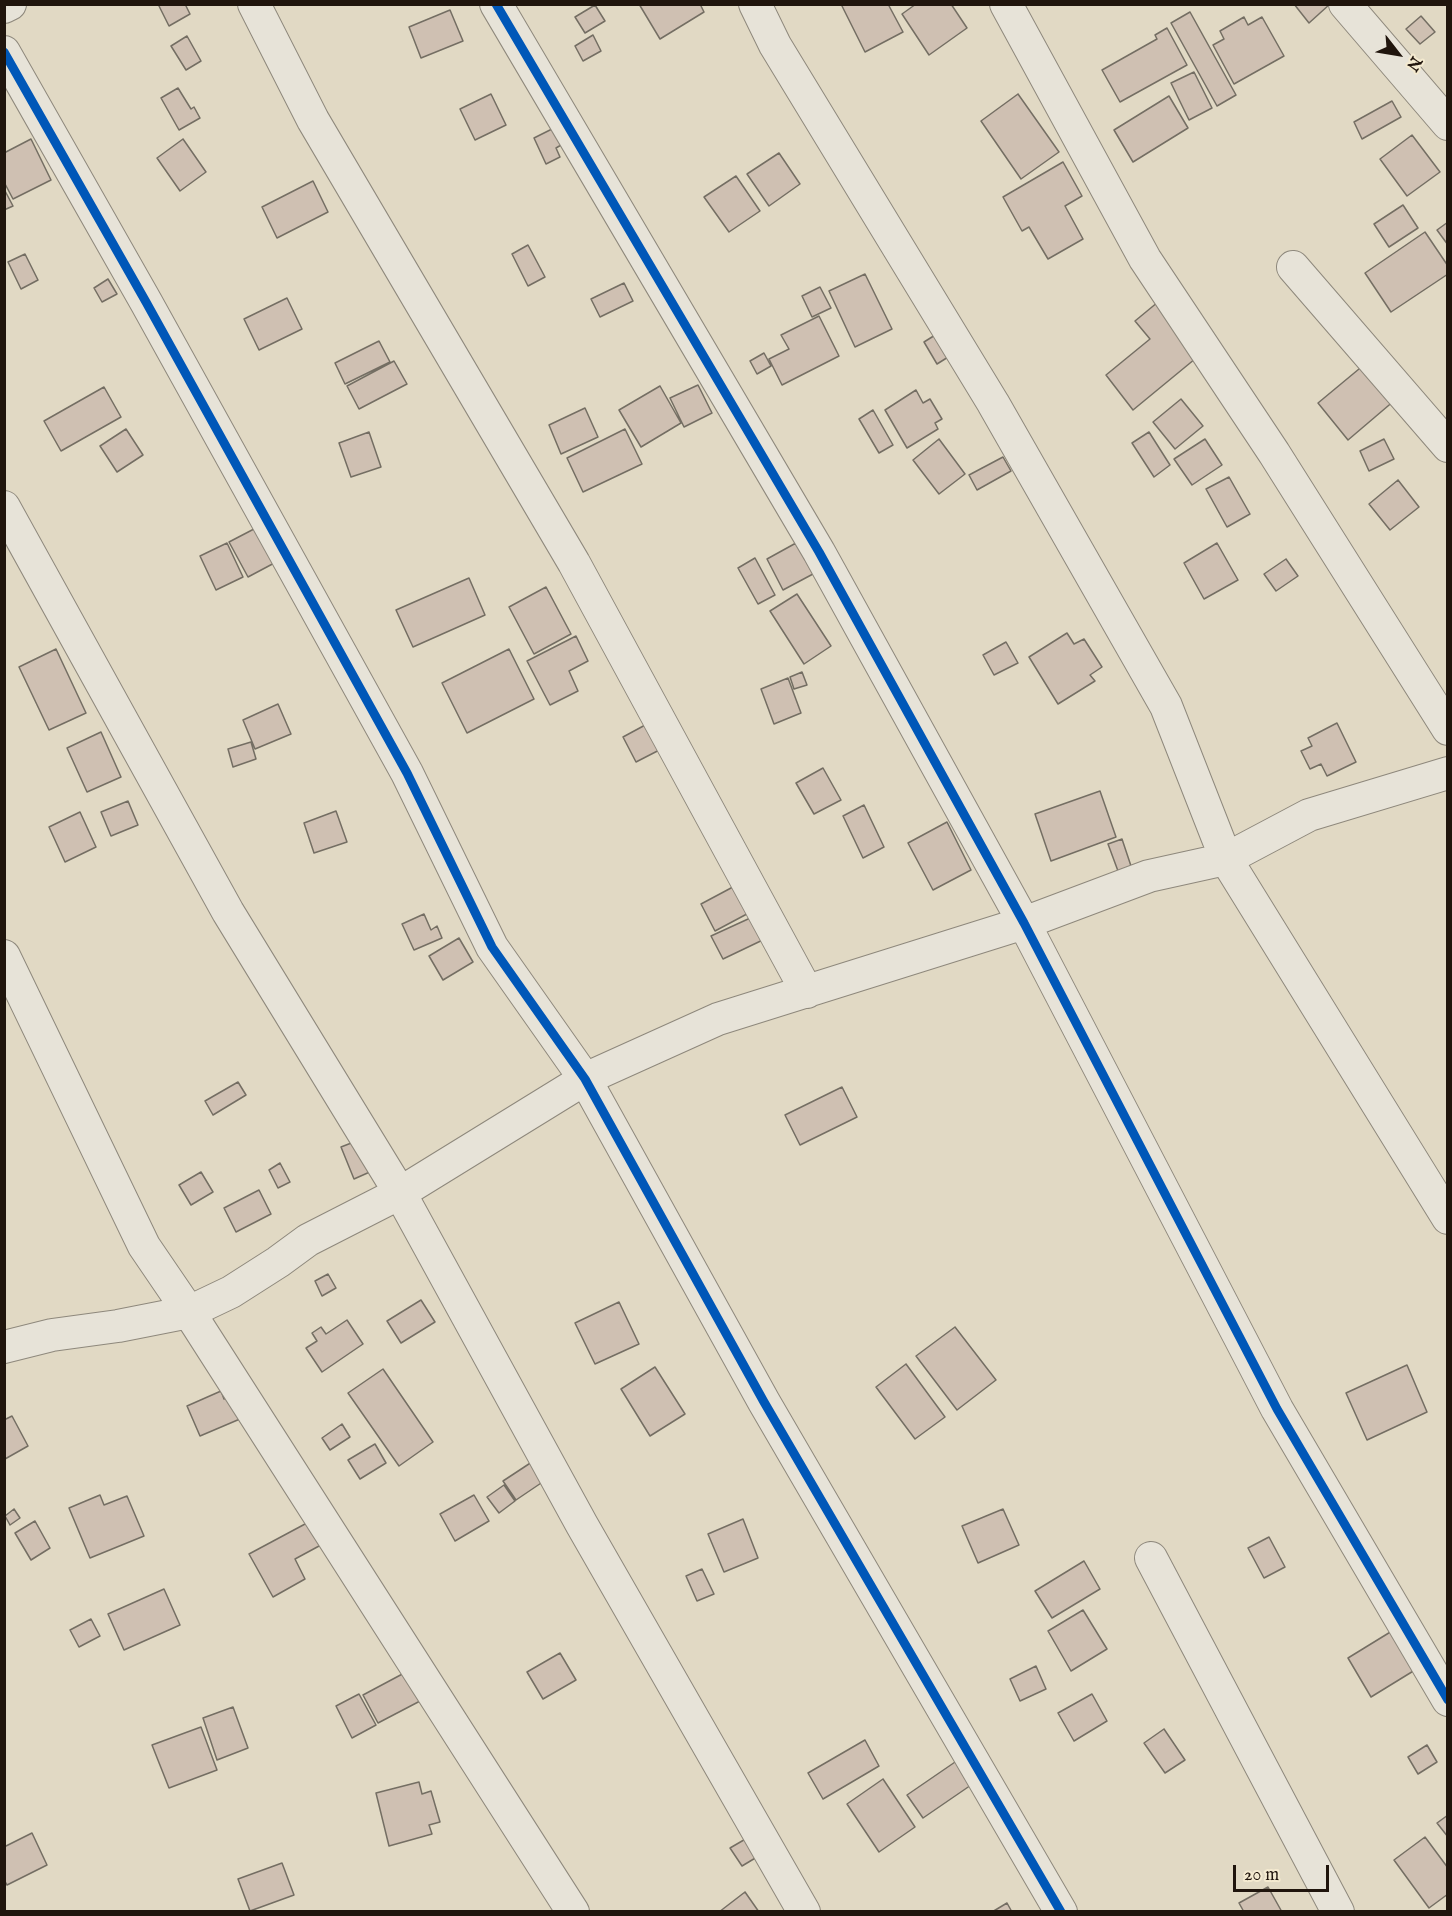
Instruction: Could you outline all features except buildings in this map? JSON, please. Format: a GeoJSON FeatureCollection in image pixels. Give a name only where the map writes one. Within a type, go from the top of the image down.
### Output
{"type":"FeatureCollection","features":[{"type":"Feature","properties":{"kind":"street"},"geometry":{"type":"LineString","coordinates":[[4,7],[10,4]]}},
{"type":"Feature","properties":{"kind":"street"},"geometry":{"type":"LineString","coordinates":[[254,4],[313,120],[573,564],[807,992]]}},
{"type":"Feature","properties":{"kind":"street"},"geometry":{"type":"LineString","coordinates":[[496,4],[819,552],[1024,923],[1277,1409],[1448,1700]]}},
{"type":"Feature","properties":{"kind":"street"},"geometry":{"type":"LineString","coordinates":[[755,4],[775,45],[993,403],[1166,706],[1226,859],[1448,1218]]}},
{"type":"Feature","properties":{"kind":"street"},"geometry":{"type":"LineString","coordinates":[[1006,4],[1145,259],[1280,462],[1448,729]]}},
{"type":"Feature","properties":{"kind":"street"},"geometry":{"type":"LineString","coordinates":[[1345,4],[1448,124]]}},
{"type":"Feature","properties":{"kind":"street"},"geometry":{"type":"LineString","coordinates":[[4,52],[146,302],[407,773],[492,947],[585,1079],[765,1402],[1061,1911]]}},
{"type":"Feature","properties":{"kind":"street"},"geometry":{"type":"LineString","coordinates":[[1293,267],[1448,446]]}},
{"type":"Feature","properties":{"kind":"street"},"geometry":{"type":"LineString","coordinates":[[4,507],[228,912],[400,1193],[582,1525],[804,1911]]}},
{"type":"Feature","properties":{"kind":"street"},"geometry":{"type":"LineString","coordinates":[[4,1347],[52,1335],[118,1326],[189,1312],[231,1292],[308,1240],[400,1193],[585,1079],[718,1019],[1024,923],[1149,876],[1226,859],[1309,815],[1448,773]]}},
{"type":"Feature","properties":{"kind":"street"},"geometry":{"type":"LineString","coordinates":[[4,956],[144,1246],[189,1312],[573,1911]]}},
{"type":"Feature","properties":{"kind":"street"},"geometry":{"type":"LineString","coordinates":[[1151,1558],[1338,1911]]}},
{"type":"Feature","properties":{"kind":"cycle path"},"geometry":{"type":"LineString","coordinates":[[496,4],[819,552],[1024,923],[1277,1409],[1448,1700]]}},
{"type":"Feature","properties":{"kind":"cycle path"},"geometry":{"type":"LineString","coordinates":[[4,52],[146,302],[407,773],[492,947],[585,1079],[764,1402],[1061,1912]]}}]}
